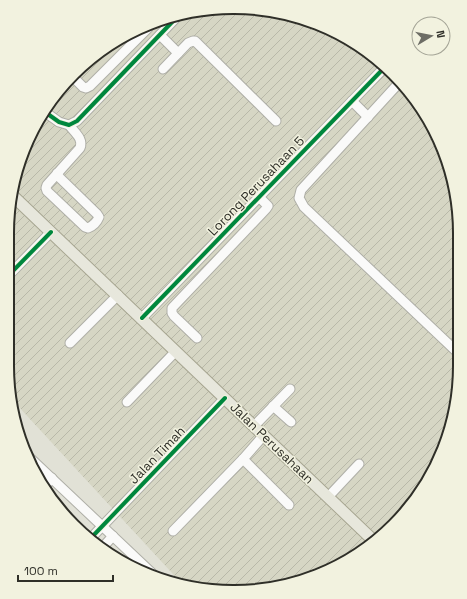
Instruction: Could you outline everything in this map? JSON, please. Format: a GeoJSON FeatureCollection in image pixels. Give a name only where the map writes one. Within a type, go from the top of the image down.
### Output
{"type":"FeatureCollection","features":[{"type":"Feature","properties":{"kind":"main road","name":"Jalan Perusahaan"},"geometry":{"type":"LineString","coordinates":[[17,200],[370,537]]}},
{"type":"Feature","properties":{"kind":"street"},"geometry":{"type":"LineString","coordinates":[[69,125],[77,122],[171,23]]}},
{"type":"Feature","properties":{"kind":"street"},"geometry":{"type":"LineString","coordinates":[[76,80],[82,87],[86,88],[90,86],[143,34]]}},
{"type":"Feature","properties":{"kind":"street"},"geometry":{"type":"LineString","coordinates":[[160,35],[178,53]]}},
{"type":"Feature","properties":{"kind":"street"},"geometry":{"type":"LineString","coordinates":[[162,68],[190,41],[198,43],[276,121]]}},
{"type":"Feature","properties":{"kind":"street","name":"Lorong Perusahaan 5"},"geometry":{"type":"LineString","coordinates":[[142,318],[381,71]]}},
{"type":"Feature","properties":{"kind":"street"},"geometry":{"type":"LineString","coordinates":[[396,86],[300,190],[299,198],[304,207],[453,348]]}},
{"type":"Feature","properties":{"kind":"street"},"geometry":{"type":"LineString","coordinates":[[352,102],[368,117]]}},
{"type":"Feature","properties":{"kind":"street"},"geometry":{"type":"LineString","coordinates":[[49,115],[59,122],[69,125],[81,140],[82,144],[80,148],[57,173],[47,185],[47,191],[85,227],[91,227],[99,217],[60,178],[57,173]]}},
{"type":"Feature","properties":{"kind":"street"},"geometry":{"type":"LineString","coordinates":[[198,338],[174,316],[172,313],[172,308],[266,209],[268,206],[259,197]]}},
{"type":"Feature","properties":{"kind":"street"},"geometry":{"type":"LineString","coordinates":[[14,270],[51,232]]}},
{"type":"Feature","properties":{"kind":"street"},"geometry":{"type":"LineString","coordinates":[[70,343],[118,295]]}},
{"type":"Feature","properties":{"kind":"street"},"geometry":{"type":"LineString","coordinates":[[127,402],[176,351]]}},
{"type":"Feature","properties":{"kind":"street"},"geometry":{"type":"LineString","coordinates":[[254,426],[290,388]]}},
{"type":"Feature","properties":{"kind":"street","name":"Jalan Timah"},"geometry":{"type":"LineString","coordinates":[[93,535],[225,398]]}},
{"type":"Feature","properties":{"kind":"street"},"geometry":{"type":"LineString","coordinates":[[273,406],[291,422]]}},
{"type":"Feature","properties":{"kind":"street"},"geometry":{"type":"LineString","coordinates":[[173,531],[243,459],[264,435]]}},
{"type":"Feature","properties":{"kind":"street"},"geometry":{"type":"LineString","coordinates":[[243,459],[289,505]]}},
{"type":"Feature","properties":{"kind":"street"},"geometry":{"type":"LineString","coordinates":[[328,497],[360,464]]}},
{"type":"Feature","properties":{"kind":"street"},"geometry":{"type":"LineString","coordinates":[[38,465],[144,565]]}},
{"type":"Feature","properties":{"kind":"street"},"geometry":{"type":"LineString","coordinates":[[48,482],[52,478]]}},
{"type":"Feature","properties":{"kind":"street"},"geometry":{"type":"LineString","coordinates":[[106,544],[113,536]]}},
{"type":"Feature","properties":{"kind":"shaded area"},"geometry":{"type":"Polygon","coordinates":[[[219,14],[248,14],[276,18],[290,21],[331,37],[367,59],[389,78],[408,100],[430,136],[446,177],[453,219],[453,380],[449,408],[446,422],[430,463],[408,499],[378,531],[343,556],[290,578],[248,585],[219,585],[176,578],[18,406],[14,380],[14,219],[18,191],[26,163],[43,124],[68,89],[100,59],[136,37],[177,21],[219,14]]]}},
{"type":"Feature","properties":{"kind":"cycle path"},"geometry":{"type":"LineString","coordinates":[[49,115],[59,122],[69,125],[77,121],[171,23]]}},
{"type":"Feature","properties":{"kind":"cycle path"},"geometry":{"type":"LineString","coordinates":[[142,318],[381,71]]}},
{"type":"Feature","properties":{"kind":"cycle path"},"geometry":{"type":"LineString","coordinates":[[14,270],[51,232]]}},
{"type":"Feature","properties":{"kind":"cycle path"},"geometry":{"type":"LineString","coordinates":[[94,535],[225,398]]}}]}
